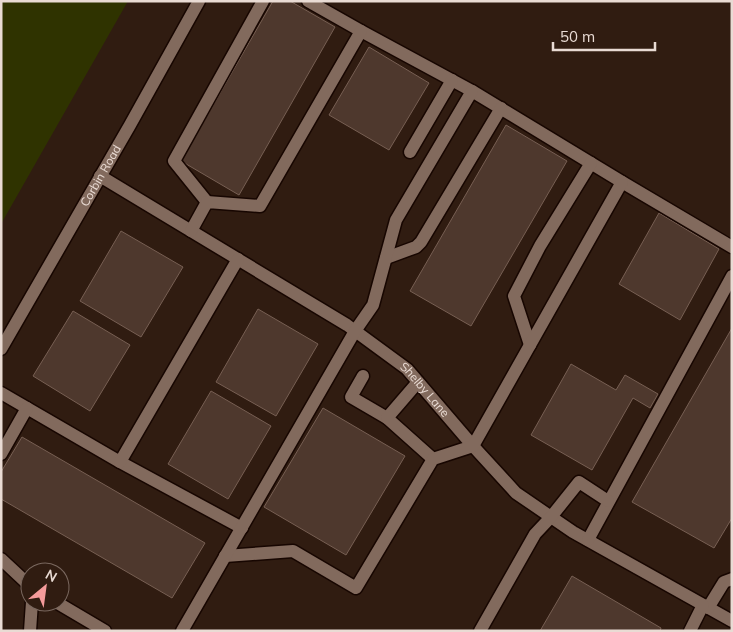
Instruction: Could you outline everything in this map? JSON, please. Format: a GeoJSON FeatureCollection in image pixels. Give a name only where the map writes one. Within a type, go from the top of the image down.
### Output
{"type":"FeatureCollection","features":[{"type":"Feature","properties":{"kind":"street","name":"Corbin Road"},"geometry":{"type":"LineString","coordinates":[[1,349],[199,1]]}},
{"type":"Feature","properties":{"kind":"street"},"geometry":{"type":"LineString","coordinates":[[263,1],[174,161],[207,202],[260,206],[360,31]]}},
{"type":"Feature","properties":{"kind":"street"},"geometry":{"type":"LineString","coordinates":[[308,1],[472,91],[732,247]]}},
{"type":"Feature","properties":{"kind":"street"},"geometry":{"type":"LineString","coordinates":[[410,152],[452,80]]}},
{"type":"Feature","properties":{"kind":"street"},"geometry":{"type":"LineString","coordinates":[[182,631],[355,332],[373,305],[396,220],[472,91]]}},
{"type":"Feature","properties":{"kind":"street"},"geometry":{"type":"LineString","coordinates":[[386,258],[416,247],[421,242],[501,108]]}},
{"type":"Feature","properties":{"kind":"street"},"geometry":{"type":"LineString","coordinates":[[530,345],[514,296],[540,246],[591,163]]}},
{"type":"Feature","properties":{"kind":"street","name":"Shelby Lane"},"geometry":{"type":"LineString","coordinates":[[100,176],[355,332],[407,369],[516,493],[573,532],[732,621]]}},
{"type":"Feature","properties":{"kind":"street"},"geometry":{"type":"LineString","coordinates":[[225,556],[293,551],[356,588],[434,459],[473,446],[622,182]]}},
{"type":"Feature","properties":{"kind":"street"},"geometry":{"type":"LineString","coordinates":[[191,231],[207,202]]}},
{"type":"Feature","properties":{"kind":"street"},"geometry":{"type":"LineString","coordinates":[[120,462],[238,259]]}},
{"type":"Feature","properties":{"kind":"street"},"geometry":{"type":"LineString","coordinates":[[588,540],[732,276]]}},
{"type":"Feature","properties":{"kind":"street"},"geometry":{"type":"LineString","coordinates":[[363,376],[351,397],[387,418],[434,459]]}},
{"type":"Feature","properties":{"kind":"street"},"geometry":{"type":"LineString","coordinates":[[387,418],[418,382]]}},
{"type":"Feature","properties":{"kind":"street"},"geometry":{"type":"LineString","coordinates":[[1,393],[120,462],[242,528]]}},
{"type":"Feature","properties":{"kind":"street"},"geometry":{"type":"LineString","coordinates":[[1,454],[27,408]]}},
{"type":"Feature","properties":{"kind":"street"},"geometry":{"type":"LineString","coordinates":[[480,631],[535,534],[579,482],[608,501]]}},
{"type":"Feature","properties":{"kind":"street"},"geometry":{"type":"LineString","coordinates":[[1,560],[20,577]]}},
{"type":"Feature","properties":{"kind":"street"},"geometry":{"type":"LineString","coordinates":[[690,631],[705,606],[724,582],[732,579]]}},
{"type":"Feature","properties":{"kind":"street"},"geometry":{"type":"LineString","coordinates":[[70,610],[104,631]]}},
{"type":"Feature","properties":{"kind":"street"},"geometry":{"type":"LineString","coordinates":[[30,631],[31,612]]}},
{"type":"Feature","properties":{"kind":"green space"},"geometry":{"type":"Polygon","coordinates":[[[1,1],[128,1],[1,224],[1,1]]]}},
{"type":"Feature","properties":{"kind":"building"},"geometry":{"type":"Polygon","coordinates":[[[273,1],[290,1],[335,27],[239,195],[181,161],[273,1]]]}},
{"type":"Feature","properties":{"kind":"building"},"geometry":{"type":"Polygon","coordinates":[[[369,47],[429,83],[389,150],[329,115],[369,47]]]}},
{"type":"Feature","properties":{"kind":"building"},"geometry":{"type":"Polygon","coordinates":[[[506,125],[567,161],[471,326],[410,291],[506,125]]]}},
{"type":"Feature","properties":{"kind":"building"},"geometry":{"type":"Polygon","coordinates":[[[659,213],[719,249],[680,320],[619,284],[659,213]]]}},
{"type":"Feature","properties":{"kind":"building"},"geometry":{"type":"Polygon","coordinates":[[[121,231],[183,267],[141,337],[80,301],[121,231]]]}},
{"type":"Feature","properties":{"kind":"building"},"geometry":{"type":"Polygon","coordinates":[[[258,309],[318,344],[276,416],[216,382],[258,309]]]}},
{"type":"Feature","properties":{"kind":"building"},"geometry":{"type":"Polygon","coordinates":[[[73,311],[130,345],[90,411],[33,376],[73,311]]]}},
{"type":"Feature","properties":{"kind":"building"},"geometry":{"type":"Polygon","coordinates":[[[732,328],[732,518],[714,548],[632,502],[732,328]]]}},
{"type":"Feature","properties":{"kind":"building"},"geometry":{"type":"Polygon","coordinates":[[[571,364],[616,390],[625,375],[658,394],[650,408],[633,398],[592,470],[531,435],[571,364]]]}},
{"type":"Feature","properties":{"kind":"building"},"geometry":{"type":"Polygon","coordinates":[[[211,391],[271,426],[228,499],[168,464],[211,391]]]}},
{"type":"Feature","properties":{"kind":"building"},"geometry":{"type":"Polygon","coordinates":[[[323,408],[405,456],[346,555],[264,507],[323,408]]]}},
{"type":"Feature","properties":{"kind":"building"},"geometry":{"type":"Polygon","coordinates":[[[22,437],[205,543],[172,598],[1,499],[1,472],[22,437]]]}},
{"type":"Feature","properties":{"kind":"building"},"geometry":{"type":"Polygon","coordinates":[[[572,576],[661,628],[660,631],[540,631],[572,576]]]}}]}
